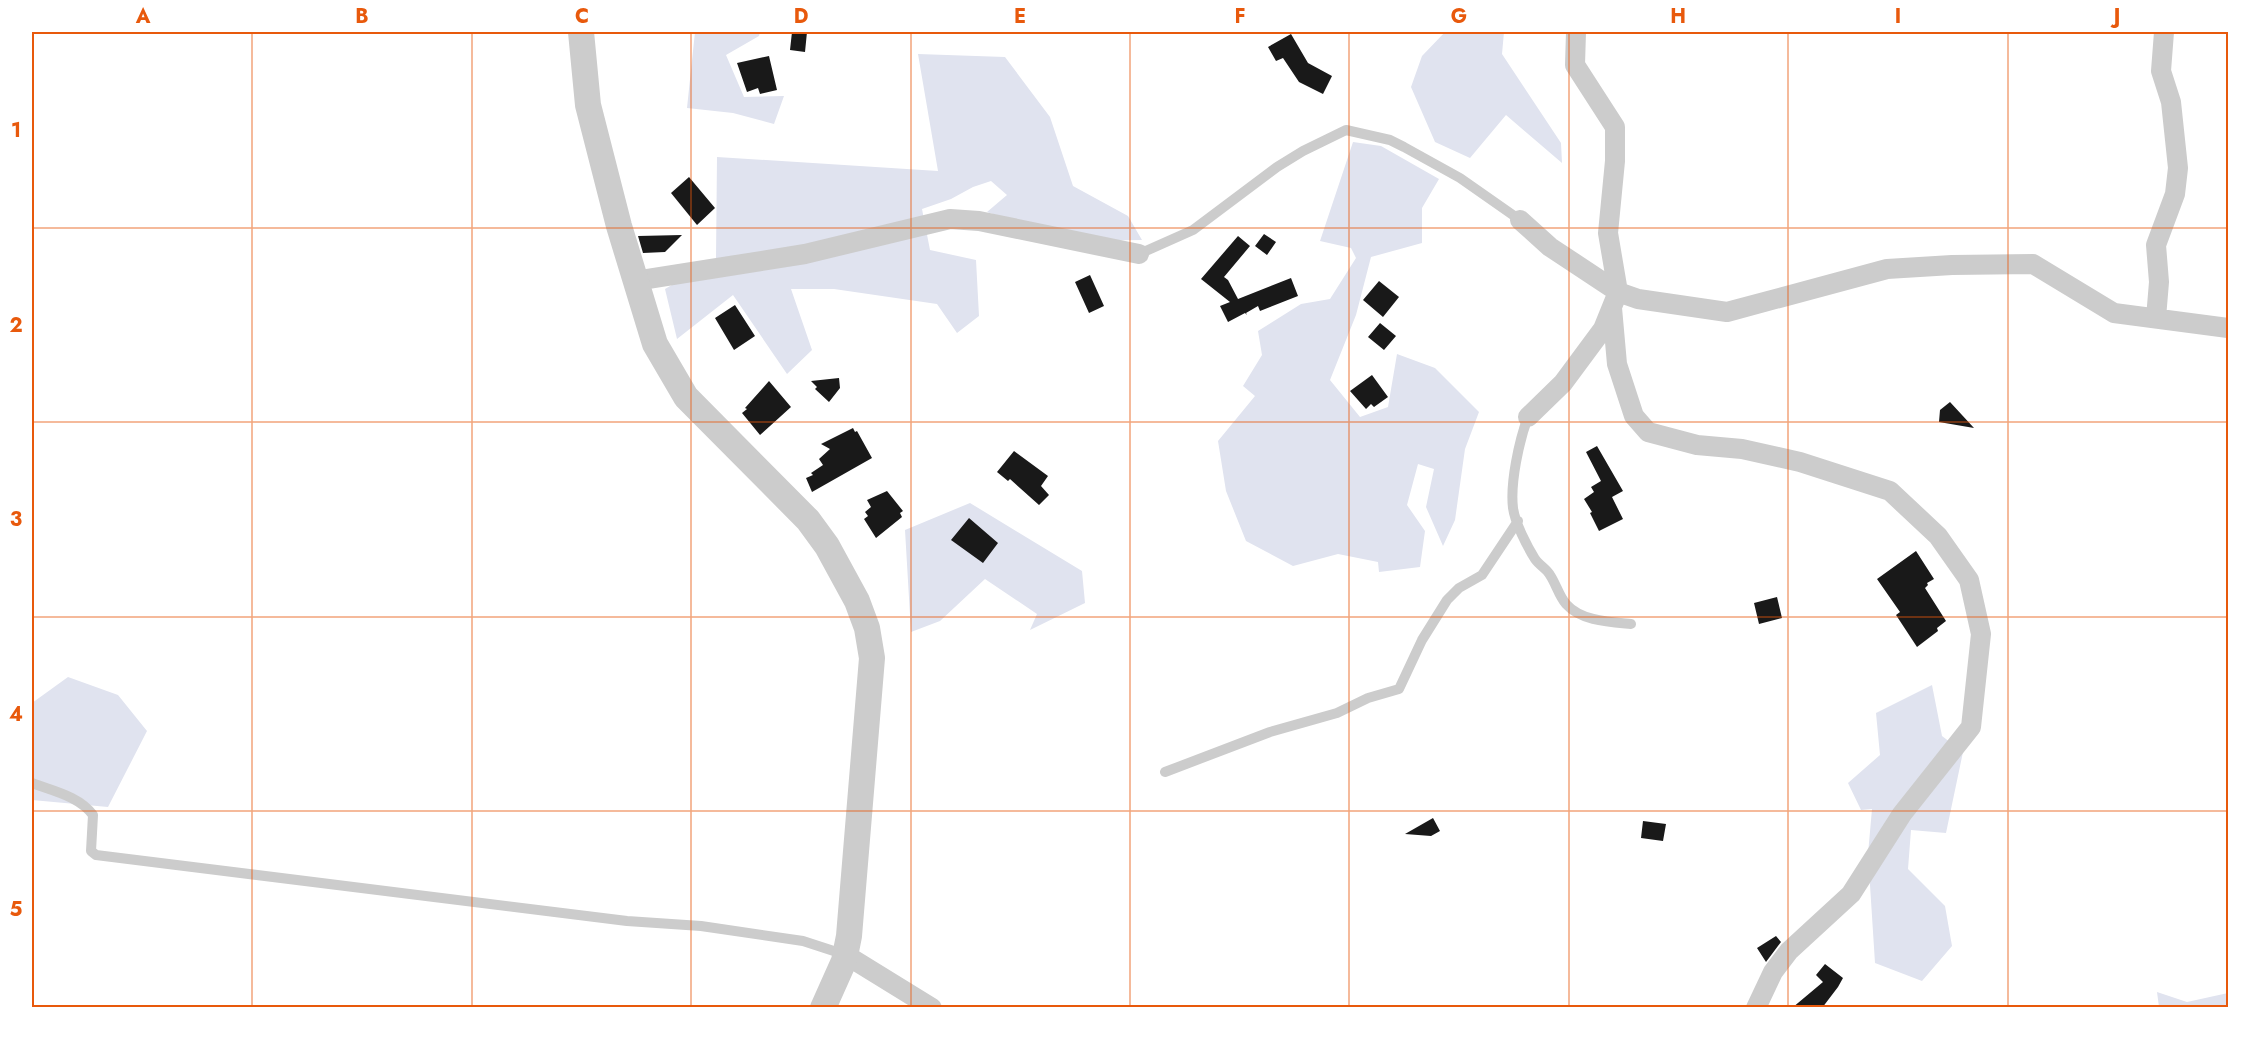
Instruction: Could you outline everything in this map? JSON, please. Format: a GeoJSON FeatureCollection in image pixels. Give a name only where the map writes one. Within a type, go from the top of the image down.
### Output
{"type":"FeatureCollection","features":[{"type":"Feature","properties":{"kind":"street"},"geometry":{"type":"LineString","coordinates":[[581,32],[588,105],[654,344],[686,397],[808,520],[843,572],[867,628],[872,658],[849,936],[846,955],[823,1008]]}},
{"type":"Feature","properties":{"kind":"street"},"geometry":{"type":"LineString","coordinates":[[1576,32],[1575,65],[1615,127],[1616,161],[1608,232],[1615,300],[1617,363],[1634,416],[1648,432],[1697,445],[1742,449],[1800,462],[1890,491],[1938,536],[1969,580],[1981,634],[1971,727],[1902,814],[1851,894],[1789,951],[1773,972],[1756,1008]]}},
{"type":"Feature","properties":{"kind":"street"},"geometry":{"type":"LineString","coordinates":[[2156,318],[2159,282],[2156,245],[2175,194],[2178,168],[2171,102],[2161,71],[2164,32]]}},
{"type":"Feature","properties":{"kind":"street"},"geometry":{"type":"LineString","coordinates":[[635,281],[805,254],[950,219],[979,221],[1139,255]]}},
{"type":"Feature","properties":{"kind":"street"},"geometry":{"type":"LineString","coordinates":[[1520,220],[1615,300],[1638,299],[1727,312],[1887,269],[2033,264],[2114,313],[2229,328]]}},
{"type":"Feature","properties":{"kind":"street"},"geometry":{"type":"LineString","coordinates":[[1528,417],[1563,383],[1603,329],[1615,300]]}},
{"type":"Feature","properties":{"kind":"street"},"geometry":{"type":"LineString","coordinates":[[846,955],[932,1008]]}},
{"type":"Feature","properties":{"kind":"lane"},"geometry":{"type":"LineString","coordinates":[[1139,255],[1193,230],[1277,167],[1303,151],[1346,130],[1390,140],[1404,147],[1460,178],[1520,220]]}},
{"type":"Feature","properties":{"kind":"lane"},"geometry":{"type":"LineString","coordinates":[[1528,417],[1521,436],[1513,497],[1513,510],[1521,533],[1535,558],[1549,573],[1565,603],[1580,615],[1630,624]]}},
{"type":"Feature","properties":{"kind":"lane"},"geometry":{"type":"LineString","coordinates":[[1165,772],[1270,732],[1337,713],[1368,698],[1399,689],[1422,640],[1447,600],[1459,588],[1482,575],[1518,521]]}},
{"type":"Feature","properties":{"kind":"lane"},"geometry":{"type":"LineString","coordinates":[[32,783],[70,797],[86,806],[93,815],[90,844],[96,855],[627,921],[701,926],[803,941],[846,955]]}},
{"type":"Feature","properties":{"kind":"shaded area"},"geometry":{"type":"Polygon","coordinates":[[[695,32],[760,32],[759,36],[726,55],[744,97],[784,96],[774,124],[733,113],[687,108],[695,32]]]}},
{"type":"Feature","properties":{"kind":"shaded area"},"geometry":{"type":"Polygon","coordinates":[[[1445,32],[1504,32],[1502,54],[1561,143],[1562,163],[1506,115],[1470,158],[1435,142],[1411,87],[1422,56],[1445,32]]]}},
{"type":"Feature","properties":{"kind":"shaded area"},"geometry":{"type":"Polygon","coordinates":[[[918,54],[1005,57],[1050,117],[1073,186],[1128,216],[1142,240],[1072,241],[987,212],[1007,195],[991,181],[922,209],[930,250],[976,260],[979,316],[957,333],[937,304],[834,289],[791,289],[812,350],[787,374],[733,295],[677,339],[665,289],[716,259],[717,157],[938,171],[918,54]]]}},
{"type":"Feature","properties":{"kind":"shaded area"},"geometry":{"type":"Polygon","coordinates":[[[1353,142],[1381,146],[1439,179],[1422,208],[1422,243],[1371,257],[1356,315],[1330,380],[1360,417],[1388,407],[1397,354],[1435,368],[1479,412],[1465,449],[1455,520],[1443,546],[1426,507],[1434,469],[1418,464],[1407,505],[1425,531],[1420,567],[1379,572],[1378,562],[1338,554],[1293,566],[1246,541],[1226,491],[1218,441],[1255,396],[1243,386],[1262,355],[1258,331],[1301,304],[1330,299],[1356,258],[1351,248],[1320,241],[1353,142]]]}},
{"type":"Feature","properties":{"kind":"shaded area"},"geometry":{"type":"Polygon","coordinates":[[[970,503],[1082,571],[1085,603],[1030,630],[1037,614],[985,579],[940,621],[911,632],[905,530],[970,503]]]}},
{"type":"Feature","properties":{"kind":"shaded area"},"geometry":{"type":"Polygon","coordinates":[[[68,677],[118,695],[147,731],[108,807],[32,800],[32,703],[68,677]]]}},
{"type":"Feature","properties":{"kind":"shaded area"},"geometry":{"type":"Polygon","coordinates":[[[1932,685],[1942,736],[1963,752],[1946,833],[1911,830],[1908,869],[1945,906],[1952,946],[1922,981],[1875,963],[1868,854],[1872,809],[1861,810],[1848,783],[1880,755],[1876,713],[1932,685]]]}},
{"type":"Feature","properties":{"kind":"shaded area"},"geometry":{"type":"Polygon","coordinates":[[[2157,992],[2187,1002],[2228,993],[2228,1007],[2159,1007],[2157,992]]]}},
{"type":"Feature","properties":{"kind":"building"},"geometry":{"type":"Polygon","coordinates":[[[792,32],[807,32],[805,52],[790,50],[792,32]]]}},
{"type":"Feature","properties":{"kind":"building"},"geometry":{"type":"Polygon","coordinates":[[[1291,34],[1308,63],[1332,76],[1323,94],[1299,82],[1283,58],[1276,61],[1268,47],[1291,34]]]}},
{"type":"Feature","properties":{"kind":"building"},"geometry":{"type":"Polygon","coordinates":[[[769,56],[777,90],[760,94],[758,88],[747,92],[737,63],[769,56]]]}},
{"type":"Feature","properties":{"kind":"building"},"geometry":{"type":"Polygon","coordinates":[[[689,177],[715,208],[697,225],[671,193],[689,177]]]}},
{"type":"Feature","properties":{"kind":"building"},"geometry":{"type":"Polygon","coordinates":[[[1264,234],[1276,242],[1267,255],[1255,246],[1264,234]]]}},
{"type":"Feature","properties":{"kind":"building"},"geometry":{"type":"Polygon","coordinates":[[[682,235],[665,252],[643,253],[638,236],[682,235]]]}},
{"type":"Feature","properties":{"kind":"building"},"geometry":{"type":"Polygon","coordinates":[[[1238,236],[1250,246],[1224,277],[1238,299],[1291,278],[1298,296],[1260,311],[1258,306],[1246,313],[1247,315],[1245,313],[1228,322],[1220,306],[1230,302],[1201,279],[1238,236]]]}},
{"type":"Feature","properties":{"kind":"building"},"geometry":{"type":"Polygon","coordinates":[[[1090,275],[1104,306],[1089,313],[1075,282],[1090,275]]]}},
{"type":"Feature","properties":{"kind":"building"},"geometry":{"type":"Polygon","coordinates":[[[1379,281],[1399,297],[1383,317],[1363,300],[1379,281]]]}},
{"type":"Feature","properties":{"kind":"building"},"geometry":{"type":"Polygon","coordinates":[[[735,305],[755,336],[734,350],[715,318],[735,305]]]}},
{"type":"Feature","properties":{"kind":"building"},"geometry":{"type":"Polygon","coordinates":[[[1380,323],[1396,336],[1384,350],[1368,337],[1380,323]]]}},
{"type":"Feature","properties":{"kind":"building"},"geometry":{"type":"Polygon","coordinates":[[[1372,375],[1388,397],[1374,407],[1371,404],[1366,409],[1350,391],[1372,375]]]}},
{"type":"Feature","properties":{"kind":"building"},"geometry":{"type":"Polygon","coordinates":[[[839,378],[840,388],[829,402],[815,389],[817,387],[811,381],[839,378]]]}},
{"type":"Feature","properties":{"kind":"building"},"geometry":{"type":"Polygon","coordinates":[[[769,381],[791,407],[760,435],[742,413],[769,381]]]}},
{"type":"Feature","properties":{"kind":"building"},"geometry":{"type":"Polygon","coordinates":[[[1950,402],[1974,428],[1939,422],[1940,410],[1950,402]]]}},
{"type":"Feature","properties":{"kind":"building"},"geometry":{"type":"Polygon","coordinates":[[[853,428],[872,458],[812,492],[806,478],[813,475],[811,473],[823,465],[819,459],[830,449],[821,444],[853,428]]]}},
{"type":"Feature","properties":{"kind":"building"},"geometry":{"type":"Polygon","coordinates":[[[1597,446],[1623,491],[1612,497],[1623,519],[1599,531],[1584,499],[1594,492],[1591,487],[1601,481],[1586,452],[1597,446]]]}},
{"type":"Feature","properties":{"kind":"building"},"geometry":{"type":"Polygon","coordinates":[[[1014,451],[1048,476],[1041,486],[1049,495],[1039,505],[1010,479],[1008,481],[997,472],[1014,451]]]}},
{"type":"Feature","properties":{"kind":"building"},"geometry":{"type":"Polygon","coordinates":[[[887,491],[903,511],[900,513],[902,517],[876,538],[864,519],[868,516],[865,512],[871,507],[867,500],[887,491]]]}},
{"type":"Feature","properties":{"kind":"building"},"geometry":{"type":"Polygon","coordinates":[[[969,518],[998,543],[983,563],[951,540],[969,518]]]}},
{"type":"Feature","properties":{"kind":"building"},"geometry":{"type":"Polygon","coordinates":[[[1916,551],[1934,579],[1927,583],[1925,588],[1946,621],[1937,628],[1938,631],[1917,647],[1896,615],[1900,612],[1877,579],[1916,551]]]}},
{"type":"Feature","properties":{"kind":"building"},"geometry":{"type":"Polygon","coordinates":[[[1777,597],[1782,618],[1759,624],[1754,603],[1777,597]]]}},
{"type":"Feature","properties":{"kind":"building"},"geometry":{"type":"Polygon","coordinates":[[[1433,818],[1440,831],[1431,836],[1405,834],[1433,818]]]}},
{"type":"Feature","properties":{"kind":"building"},"geometry":{"type":"Polygon","coordinates":[[[1643,821],[1666,824],[1663,841],[1641,838],[1643,821]]]}},
{"type":"Feature","properties":{"kind":"building"},"geometry":{"type":"Polygon","coordinates":[[[1776,936],[1781,942],[1766,962],[1757,948],[1776,936]]]}},
{"type":"Feature","properties":{"kind":"building"},"geometry":{"type":"Polygon","coordinates":[[[1825,964],[1843,978],[1838,987],[1822,1008],[1792,1008],[1823,982],[1816,975],[1825,964]]]}}]}
